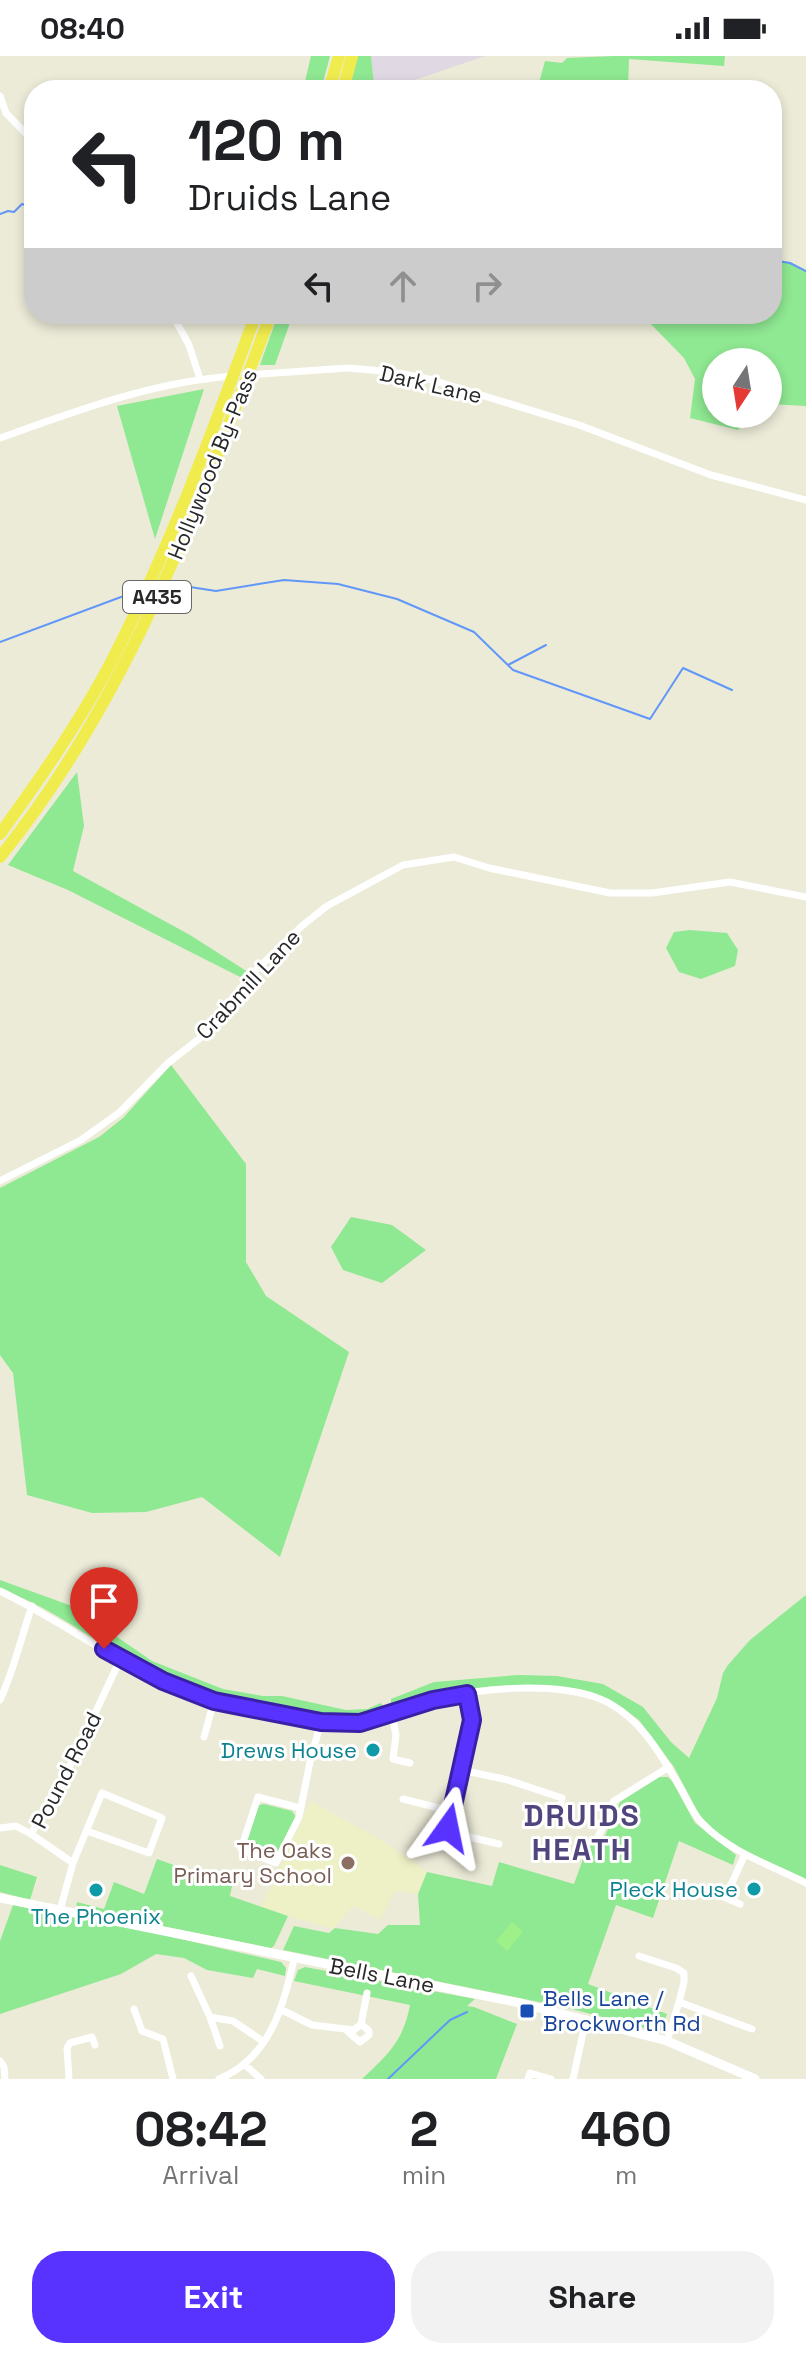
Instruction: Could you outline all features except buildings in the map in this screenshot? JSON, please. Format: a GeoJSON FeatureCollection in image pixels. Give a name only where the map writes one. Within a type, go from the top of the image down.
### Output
{"type":"FeatureCollection","features":[{"type":"Feature","properties":{"kind":"highway"},"geometry":{"type":"LineString","coordinates":[[332,80],[339,56]]}},
{"type":"Feature","properties":{"kind":"highway"},"geometry":{"type":"LineString","coordinates":[[346,80],[352,56]]}},
{"type":"Feature","properties":{"kind":"highway","name":"Hollywood By-Pass"},"geometry":{"type":"LineString","coordinates":[[0,834],[53,761],[131,622],[207,445],[252,324]]}},
{"type":"Feature","properties":{"kind":"highway","name":"Hollywood By-Pass"},"geometry":{"type":"LineString","coordinates":[[0,857],[92,722],[144,626],[194,513],[267,324]]}},
{"type":"Feature","properties":{"kind":"street"},"geometry":{"type":"LineString","coordinates":[[0,96],[3,115],[24,133]]}},
{"type":"Feature","properties":{"kind":"street"},"geometry":{"type":"LineString","coordinates":[[177,324],[189,345],[200,379]]}},
{"type":"Feature","properties":{"kind":"street","name":"Dark Lane"},"geometry":{"type":"LineString","coordinates":[[0,438],[117,397],[200,379],[348,368],[429,379],[579,425],[711,475],[806,500]]}},
{"type":"Feature","properties":{"kind":"street","name":"Crabmill Lane"},"geometry":{"type":"LineString","coordinates":[[0,1181],[98,1130],[168,1063],[204,1035],[252,974],[282,943],[327,906],[403,865],[454,857],[489,868],[610,893],[652,893],[730,882],[806,897]]}},
{"type":"Feature","properties":{"kind":"street"},"geometry":{"type":"LineString","coordinates":[[0,1591],[32,1606],[120,1660],[163,1681],[214,1701],[321,1722],[360,1723],[433,1700],[467,1694],[551,1689],[596,1698],[616,1706],[652,1742],[701,1822],[721,1840],[806,1883]]}},
{"type":"Feature","properties":{"kind":"street"},"geometry":{"type":"LineString","coordinates":[[0,1700],[13,1672],[16,1650],[32,1606]]}},
{"type":"Feature","properties":{"kind":"street","name":"Pound Road"},"geometry":{"type":"LineString","coordinates":[[73,1863],[31,1834],[73,1760],[120,1660]]}},
{"type":"Feature","properties":{"kind":"street"},"geometry":{"type":"LineString","coordinates":[[467,1694],[472,1720],[448,1828],[452,1833],[499,1844]]}},
{"type":"Feature","properties":{"kind":"street"},"geometry":{"type":"LineString","coordinates":[[204,1737],[214,1701]]}},
{"type":"Feature","properties":{"kind":"street"},"geometry":{"type":"LineString","coordinates":[[392,1714],[396,1735],[393,1759],[410,1763]]}},
{"type":"Feature","properties":{"kind":"street"},"geometry":{"type":"LineString","coordinates":[[300,1808],[258,1797],[241,1849],[276,1863],[299,1817],[321,1722]]}},
{"type":"Feature","properties":{"kind":"street"},"geometry":{"type":"LineString","coordinates":[[598,1837],[614,1801],[669,1767]]}},
{"type":"Feature","properties":{"kind":"street"},"geometry":{"type":"LineString","coordinates":[[461,1770],[508,1780],[562,1798],[560,1810]]}},
{"type":"Feature","properties":{"kind":"street"},"geometry":{"type":"LineString","coordinates":[[60,1910],[73,1863],[102,1793],[162,1818],[149,1853],[87,1831]]}},
{"type":"Feature","properties":{"kind":"street"},"geometry":{"type":"LineString","coordinates":[[403,1799],[451,1811]]}},
{"type":"Feature","properties":{"kind":"street"},"geometry":{"type":"LineString","coordinates":[[0,1828],[16,1826],[31,1834]]}},
{"type":"Feature","properties":{"kind":"street"},"geometry":{"type":"LineString","coordinates":[[726,1896],[745,1854]]}},
{"type":"Feature","properties":{"kind":"street"},"geometry":{"type":"LineString","coordinates":[[712,1892],[740,1904]]}},
{"type":"Feature","properties":{"kind":"street","name":"Bells Lane"},"geometry":{"type":"LineString","coordinates":[[0,1898],[586,2019],[667,2041],[755,2079]]}},
{"type":"Feature","properties":{"kind":"street"},"geometry":{"type":"LineString","coordinates":[[639,1956],[684,1973],[667,2041]]}},
{"type":"Feature","properties":{"kind":"street"},"geometry":{"type":"LineString","coordinates":[[219,2079],[244,2064],[264,2042],[282,2010],[294,1959]]}},
{"type":"Feature","properties":{"kind":"street"},"geometry":{"type":"LineString","coordinates":[[191,1976],[220,2046]]}},
{"type":"Feature","properties":{"kind":"street"},"geometry":{"type":"LineString","coordinates":[[282,2010],[312,2025],[354,2030],[361,2024],[367,1993]]}},
{"type":"Feature","properties":{"kind":"street"},"geometry":{"type":"LineString","coordinates":[[679,2002],[752,2029]]}},
{"type":"Feature","properties":{"kind":"street"},"geometry":{"type":"LineString","coordinates":[[134,2009],[142,2031],[163,2039],[173,2079]]}},
{"type":"Feature","properties":{"kind":"street"},"geometry":{"type":"LineString","coordinates":[[210,2017],[233,2021],[264,2042]]}},
{"type":"Feature","properties":{"kind":"street"},"geometry":{"type":"LineString","coordinates":[[573,2079],[586,2019]]}},
{"type":"Feature","properties":{"kind":"street"},"geometry":{"type":"LineString","coordinates":[[346,2030],[360,2042],[369,2035],[361,2024]]}},
{"type":"Feature","properties":{"kind":"street"},"geometry":{"type":"LineString","coordinates":[[69,2079],[67,2048],[70,2043],[92,2037],[95,2045]]}},
{"type":"Feature","properties":{"kind":"street"},"geometry":{"type":"LineString","coordinates":[[0,2061],[5,2079]]}},
{"type":"Feature","properties":{"kind":"street"},"geometry":{"type":"LineString","coordinates":[[244,2064],[261,2079]]}},
{"type":"Feature","properties":{"kind":"street"},"geometry":{"type":"LineString","coordinates":[[528,2079],[530,2073],[551,2079]]}},
{"type":"Feature","properties":{"kind":"shaded area"},"geometry":{"type":"Polygon","coordinates":[[[371,56],[485,56],[415,80],[374,80],[371,56]]]}},
{"type":"Feature","properties":{"kind":"shaded area","name":"The Oaks Primary School"},"geometry":{"type":"Polygon","coordinates":[[[310,1801],[383,1841],[427,1872],[418,1894],[395,1891],[380,1920],[354,1906],[333,1929],[261,1908],[310,1801]]]}},
{"type":"Feature","properties":{"kind":"green space"},"geometry":{"type":"Polygon","coordinates":[[[311,56],[330,56],[324,80],[305,80],[311,56]]]}},
{"type":"Feature","properties":{"kind":"green space"},"geometry":{"type":"Polygon","coordinates":[[[358,56],[371,56],[374,80],[352,80],[358,56]]]}},
{"type":"Feature","properties":{"kind":"green space"},"geometry":{"type":"Polygon","coordinates":[[[725,56],[724,66],[629,59],[628,80],[540,80],[545,61],[562,63],[567,58],[725,56]]]}},
{"type":"Feature","properties":{"kind":"green space"},"geometry":{"type":"Polygon","coordinates":[[[782,262],[806,271],[806,406],[782,405],[782,348],[702,348],[702,421],[690,418],[695,379],[684,358],[651,324],[782,324],[782,262]]]}},
{"type":"Feature","properties":{"kind":"green space"},"geometry":{"type":"Polygon","coordinates":[[[274,324],[289,324],[275,365],[260,365],[274,324]]]}},
{"type":"Feature","properties":{"kind":"green space"},"geometry":{"type":"Polygon","coordinates":[[[204,389],[155,539],[117,406],[204,389]]]}},
{"type":"Feature","properties":{"kind":"green space"},"geometry":{"type":"Polygon","coordinates":[[[77,772],[84,826],[73,871],[190,935],[248,972],[244,979],[68,890],[8,865],[77,772]]]}},
{"type":"Feature","properties":{"kind":"green space"},"geometry":{"type":"Polygon","coordinates":[[[674,932],[727,933],[738,950],[735,966],[701,979],[679,972],[666,948],[674,932]]]}},
{"type":"Feature","properties":{"kind":"green space"},"geometry":{"type":"Polygon","coordinates":[[[171,1065],[246,1164],[246,1262],[266,1296],[349,1352],[280,1557],[202,1497],[146,1512],[92,1513],[27,1495],[13,1373],[0,1355],[0,1188],[99,1137],[123,1118],[171,1065]]]}},
{"type":"Feature","properties":{"kind":"green space"},"geometry":{"type":"Polygon","coordinates":[[[351,1217],[392,1225],[426,1250],[382,1283],[343,1270],[331,1247],[351,1217]]]}},
{"type":"Feature","properties":{"kind":"green space"},"geometry":{"type":"Polygon","coordinates":[[[0,1580],[72,1606],[152,1661],[223,1689],[282,1696],[346,1710],[367,1709],[381,1703],[386,1710],[341,1719],[279,1711],[210,1696],[140,1667],[42,1608],[0,1589],[0,1580]]]}},
{"type":"Feature","properties":{"kind":"green space"},"geometry":{"type":"Polygon","coordinates":[[[806,1595],[806,1880],[720,1836],[700,1816],[674,1767],[639,1720],[609,1699],[562,1687],[520,1687],[442,1692],[391,1710],[391,1699],[434,1682],[518,1675],[557,1676],[603,1684],[643,1707],[671,1742],[689,1758],[717,1698],[728,1665],[750,1640],[806,1595]]]}},
{"type":"Feature","properties":{"kind":"green space"},"geometry":{"type":"Polygon","coordinates":[[[659,1777],[668,1777],[672,1781],[695,1823],[736,1855],[733,1865],[679,1841],[653,1918],[616,1905],[588,1984],[667,2014],[660,2032],[564,2007],[283,1950],[294,1926],[329,1933],[335,1928],[378,1934],[388,1925],[420,1925],[418,1894],[427,1872],[492,1886],[499,1862],[574,1884],[589,1842],[600,1847],[620,1802],[659,1777]]]}},
{"type":"Feature","properties":{"kind":"green space"},"geometry":{"type":"Polygon","coordinates":[[[259,1805],[292,1811],[296,1817],[275,1856],[249,1847],[246,1842],[259,1805]]]}},
{"type":"Feature","properties":{"kind":"green space"},"geometry":{"type":"Polygon","coordinates":[[[157,1859],[232,1886],[230,1896],[288,1916],[274,1946],[271,1948],[76,1909],[77,1902],[104,1909],[114,1882],[144,1894],[157,1859]]]}},
{"type":"Feature","properties":{"kind":"green space"},"geometry":{"type":"Polygon","coordinates":[[[0,1865],[37,1877],[30,1900],[0,1892],[0,1865]]]}},
{"type":"Feature","properties":{"kind":"green space"},"geometry":{"type":"Polygon","coordinates":[[[13,1905],[281,1962],[286,1968],[285,1976],[257,1969],[253,1978],[207,1970],[184,1958],[156,1954],[121,1974],[0,2014],[0,1941],[13,1905]]]}},
{"type":"Feature","properties":{"kind":"green space"},"geometry":{"type":"Polygon","coordinates":[[[512,1922],[523,1932],[507,1951],[496,1941],[512,1922]]]}},
{"type":"Feature","properties":{"kind":"green space"},"geometry":{"type":"Polygon","coordinates":[[[305,1967],[475,1999],[467,2006],[517,2024],[496,2079],[362,2079],[399,2038],[410,2005],[294,1981],[298,1970],[305,1967]]]}},
{"type":"Feature","properties":{"kind":"waterway"},"geometry":{"type":"LineString","coordinates":[[0,214],[14,212],[24,205]]}},
{"type":"Feature","properties":{"kind":"waterway"},"geometry":{"type":"LineString","coordinates":[[782,262],[806,271]]}},
{"type":"Feature","properties":{"kind":"waterway"},"geometry":{"type":"LineString","coordinates":[[168,587],[177,585],[216,591],[284,580],[338,584],[397,599],[474,632],[513,670],[650,719],[683,668],[732,690]]}},
{"type":"Feature","properties":{"kind":"waterway"},"geometry":{"type":"LineString","coordinates":[[0,642],[138,593]]}},
{"type":"Feature","properties":{"kind":"waterway"},"geometry":{"type":"LineString","coordinates":[[508,665],[546,645]]}},
{"type":"Feature","properties":{"kind":"waterway"},"geometry":{"type":"LineString","coordinates":[[388,2079],[450,2020],[467,2012]]}},
{"type":"Feature","properties":{"kind":"place","name":"Drews House"},"geometry":{"type":"Point","coordinates":[373,1750]}},
{"type":"Feature","properties":{"kind":"place","name":"The Oaks Primary School"},"geometry":{"type":"Point","coordinates":[348,1863]}},
{"type":"Feature","properties":{"kind":"place","name":"Pleck House"},"geometry":{"type":"Point","coordinates":[754,1889]}},
{"type":"Feature","properties":{"kind":"place","name":"The Phoenix"},"geometry":{"type":"Point","coordinates":[96,1890]}},
{"type":"Feature","properties":{"kind":"place","name":"Bells Lane / Brockworth Rd"},"geometry":{"type":"Point","coordinates":[527,2011]}},
{"type":"Feature","properties":{"kind":"district","name":"DRUIDS HEATH"},"geometry":{"type":"Point","coordinates":[582,1833]}},
{"type":"Feature","properties":{"kind":"route"},"geometry":{"type":"LineString","coordinates":[[104,1649],[163,1681],[214,1701],[321,1722],[360,1723],[433,1700],[467,1694],[472,1720],[448,1828]]}}]}
